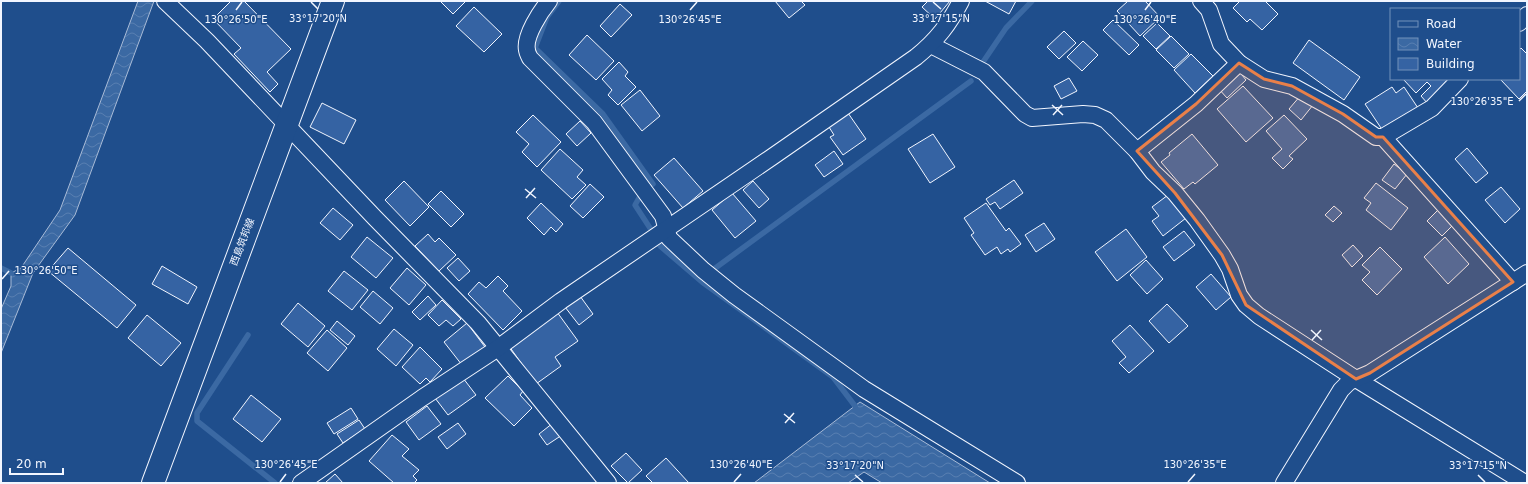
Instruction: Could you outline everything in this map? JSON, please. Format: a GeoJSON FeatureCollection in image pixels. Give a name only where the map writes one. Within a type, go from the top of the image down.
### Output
{"type":"FeatureCollection","features":[{"type":"Feature","properties":{"kind":"main road","name":"西島筑邦線"},"geometry":{"type":"LineString","coordinates":[[153,483],[333,1]]}},
{"type":"Feature","properties":{"kind":"street"},"geometry":{"type":"LineString","coordinates":[[165,1],[207,41],[375,218],[478,323],[608,483]]}},
{"type":"Feature","properties":{"kind":"street"},"geometry":{"type":"LineString","coordinates":[[549,1],[528,38],[526,49],[530,58],[594,122],[663,216],[669,238],[703,270],[734,295],[864,389],[1017,483]]}},
{"type":"Feature","properties":{"kind":"street"},"geometry":{"type":"LineString","coordinates":[[301,483],[422,398],[498,348],[561,301],[778,153],[931,45],[953,16],[961,1]]}},
{"type":"Feature","properties":{"kind":"street"},"geometry":{"type":"LineString","coordinates":[[1201,1],[1209,10],[1220,44],[1238,63],[1264,79],[1292,86],[1343,114],[1376,137],[1383,138],[1432,108],[1459,80]]}},
{"type":"Feature","properties":{"kind":"street"},"geometry":{"type":"LineString","coordinates":[[931,45],[973,65],[984,72],[1025,114],[1032,118],[1083,114],[1095,115],[1106,120],[1137,151],[1153,172],[1175,192],[1198,220],[1230,269],[1239,295],[1246,305],[1259,316],[1356,379],[1525,483]]}},
{"type":"Feature","properties":{"kind":"street"},"geometry":{"type":"LineString","coordinates":[[1137,151],[1196,104],[1238,63]]}},
{"type":"Feature","properties":{"kind":"street"},"geometry":{"type":"LineString","coordinates":[[1383,138],[1513,282]]}},
{"type":"Feature","properties":{"kind":"street"},"geometry":{"type":"LineString","coordinates":[[1284,483],[1341,390],[1349,382],[1370,373],[1527,273]]}},
{"type":"Feature","properties":{"kind":"highlighted area"},"geometry":{"type":"Polygon","coordinates":[[[1239,63],[1264,79],[1292,86],[1343,114],[1376,137],[1383,137],[1513,282],[1370,373],[1356,379],[1246,305],[1222,255],[1175,193],[1137,151],[1196,104],[1239,63]]]}},
{"type":"Feature","properties":{"kind":"water"},"geometry":{"type":"Polygon","coordinates":[[[138,1],[154,1],[75,215],[33,273],[1,353],[1,309],[11,286],[11,273],[21,268],[60,210],[138,1]]]}},
{"type":"Feature","properties":{"kind":"water"},"geometry":{"type":"Polygon","coordinates":[[[860,402],[990,483],[882,483],[864,472],[848,483],[754,483],[860,402]]]}},
{"type":"Feature","properties":{"kind":"building"},"geometry":{"type":"Polygon","coordinates":[[[231,1],[244,1],[291,49],[267,72],[278,84],[270,92],[234,54],[241,48],[213,19],[231,1]]]}},
{"type":"Feature","properties":{"kind":"building"},"geometry":{"type":"Polygon","coordinates":[[[440,1],[466,1],[453,14],[440,1]]]}},
{"type":"Feature","properties":{"kind":"building"},"geometry":{"type":"Polygon","coordinates":[[[775,1],[801,1],[805,5],[789,18],[775,1]]]}},
{"type":"Feature","properties":{"kind":"building"},"geometry":{"type":"Polygon","coordinates":[[[928,1],[950,1],[935,19],[922,7],[928,1]]]}},
{"type":"Feature","properties":{"kind":"building"},"geometry":{"type":"Polygon","coordinates":[[[985,1],[1016,1],[1009,14],[985,1]]]}},
{"type":"Feature","properties":{"kind":"building"},"geometry":{"type":"Polygon","coordinates":[[[1128,1],[1145,1],[1160,17],[1140,36],[1117,11],[1128,1]]]}},
{"type":"Feature","properties":{"kind":"building"},"geometry":{"type":"Polygon","coordinates":[[[1240,1],[1265,1],[1278,14],[1262,30],[1250,19],[1247,22],[1233,8],[1240,1]]]}},
{"type":"Feature","properties":{"kind":"building"},"geometry":{"type":"Polygon","coordinates":[[[620,4],[632,15],[611,37],[600,26],[620,4]]]}},
{"type":"Feature","properties":{"kind":"building"},"geometry":{"type":"Polygon","coordinates":[[[474,7],[502,34],[484,52],[456,26],[474,7]]]}},
{"type":"Feature","properties":{"kind":"building"},"geometry":{"type":"Polygon","coordinates":[[[1113,20],[1139,45],[1129,55],[1103,30],[1113,20]]]}},
{"type":"Feature","properties":{"kind":"building"},"geometry":{"type":"Polygon","coordinates":[[[1157,23],[1170,36],[1156,49],[1143,36],[1157,23]]]}},
{"type":"Feature","properties":{"kind":"building"},"geometry":{"type":"Polygon","coordinates":[[[1064,31],[1076,43],[1059,59],[1047,47],[1064,31]]]}},
{"type":"Feature","properties":{"kind":"building"},"geometry":{"type":"Polygon","coordinates":[[[587,35],[614,61],[596,80],[569,55],[587,35]]]}},
{"type":"Feature","properties":{"kind":"building"},"geometry":{"type":"Polygon","coordinates":[[[1171,36],[1189,54],[1174,68],[1156,50],[1171,36]]]}},
{"type":"Feature","properties":{"kind":"building"},"geometry":{"type":"Polygon","coordinates":[[[1309,40],[1360,77],[1344,100],[1293,63],[1309,40]]]}},
{"type":"Feature","properties":{"kind":"building"},"geometry":{"type":"Polygon","coordinates":[[[1083,41],[1098,55],[1082,71],[1067,57],[1083,41]]]}},
{"type":"Feature","properties":{"kind":"building"},"geometry":{"type":"Polygon","coordinates":[[[1521,48],[1527,54],[1527,91],[1519,99],[1501,80],[1520,80],[1521,48]]]}},
{"type":"Feature","properties":{"kind":"building"},"geometry":{"type":"Polygon","coordinates":[[[1191,54],[1213,76],[1195,93],[1174,70],[1191,54]]]}},
{"type":"Feature","properties":{"kind":"building"},"geometry":{"type":"Polygon","coordinates":[[[619,62],[628,72],[625,76],[636,87],[618,105],[608,95],[612,90],[602,79],[619,62]]]}},
{"type":"Feature","properties":{"kind":"building"},"geometry":{"type":"Polygon","coordinates":[[[1238,70],[1246,80],[1227,98],[1218,88],[1238,70]]]}},
{"type":"Feature","properties":{"kind":"building"},"geometry":{"type":"Polygon","coordinates":[[[1069,78],[1077,91],[1061,99],[1054,86],[1069,78]]]}},
{"type":"Feature","properties":{"kind":"building"},"geometry":{"type":"Polygon","coordinates":[[[1404,80],[1449,80],[1450,82],[1428,104],[1421,96],[1431,86],[1427,82],[1416,93],[1404,80]]]}},
{"type":"Feature","properties":{"kind":"building"},"geometry":{"type":"Polygon","coordinates":[[[1243,86],[1273,118],[1246,142],[1217,109],[1243,86]]]}},
{"type":"Feature","properties":{"kind":"building"},"geometry":{"type":"Polygon","coordinates":[[[1392,87],[1396,93],[1404,87],[1418,108],[1383,131],[1365,104],[1392,87]]]}},
{"type":"Feature","properties":{"kind":"building"},"geometry":{"type":"Polygon","coordinates":[[[640,90],[660,116],[642,131],[621,105],[640,90]]]}},
{"type":"Feature","properties":{"kind":"building"},"geometry":{"type":"Polygon","coordinates":[[[1301,95],[1313,105],[1301,120],[1289,109],[1301,95]]]}},
{"type":"Feature","properties":{"kind":"building"},"geometry":{"type":"Polygon","coordinates":[[[322,103],[356,120],[344,144],[310,127],[322,103]]]}},
{"type":"Feature","properties":{"kind":"building"},"geometry":{"type":"Polygon","coordinates":[[[848,113],[866,139],[843,155],[830,137],[834,135],[829,127],[848,113]]]}},
{"type":"Feature","properties":{"kind":"building"},"geometry":{"type":"Polygon","coordinates":[[[533,115],[561,142],[537,167],[522,152],[529,144],[516,132],[533,115]]]}},
{"type":"Feature","properties":{"kind":"building"},"geometry":{"type":"Polygon","coordinates":[[[1284,115],[1307,139],[1289,156],[1293,159],[1283,169],[1272,158],[1282,149],[1266,131],[1284,115]]]}},
{"type":"Feature","properties":{"kind":"building"},"geometry":{"type":"Polygon","coordinates":[[[580,121],[591,133],[577,146],[566,134],[580,121]]]}},
{"type":"Feature","properties":{"kind":"building"},"geometry":{"type":"Polygon","coordinates":[[[933,134],[955,167],[930,183],[908,149],[933,134]]]}},
{"type":"Feature","properties":{"kind":"building"},"geometry":{"type":"Polygon","coordinates":[[[1192,134],[1218,165],[1195,184],[1193,182],[1184,189],[1161,162],[1170,155],[1169,153],[1192,134]]]}},
{"type":"Feature","properties":{"kind":"building"},"geometry":{"type":"Polygon","coordinates":[[[1467,148],[1488,173],[1476,183],[1455,159],[1467,148]]]}},
{"type":"Feature","properties":{"kind":"building"},"geometry":{"type":"Polygon","coordinates":[[[560,149],[583,170],[577,177],[586,185],[572,199],[541,170],[560,149]]]}},
{"type":"Feature","properties":{"kind":"building"},"geometry":{"type":"Polygon","coordinates":[[[834,151],[843,164],[824,177],[815,165],[834,151]]]}},
{"type":"Feature","properties":{"kind":"building"},"geometry":{"type":"Polygon","coordinates":[[[674,158],[703,191],[683,208],[654,175],[674,158]]]}},
{"type":"Feature","properties":{"kind":"building"},"geometry":{"type":"Polygon","coordinates":[[[1394,164],[1407,174],[1395,189],[1382,180],[1394,164]]]}},
{"type":"Feature","properties":{"kind":"building"},"geometry":{"type":"Polygon","coordinates":[[[1014,180],[1023,193],[1000,209],[995,202],[990,205],[986,199],[1014,180]]]}},
{"type":"Feature","properties":{"kind":"building"},"geometry":{"type":"Polygon","coordinates":[[[404,181],[429,207],[410,226],[385,200],[404,181]]]}},
{"type":"Feature","properties":{"kind":"building"},"geometry":{"type":"Polygon","coordinates":[[[753,181],[769,199],[759,208],[743,190],[753,181]]]}},
{"type":"Feature","properties":{"kind":"building"},"geometry":{"type":"Polygon","coordinates":[[[1376,183],[1408,208],[1391,230],[1366,210],[1371,203],[1364,198],[1376,183]]]}},
{"type":"Feature","properties":{"kind":"building"},"geometry":{"type":"Polygon","coordinates":[[[590,184],[604,197],[583,218],[570,206],[590,184]]]}},
{"type":"Feature","properties":{"kind":"building"},"geometry":{"type":"Polygon","coordinates":[[[1501,187],[1520,209],[1505,223],[1485,200],[1501,187]]]}},
{"type":"Feature","properties":{"kind":"building"},"geometry":{"type":"Polygon","coordinates":[[[441,191],[464,214],[451,227],[428,204],[441,191]]]}},
{"type":"Feature","properties":{"kind":"building"},"geometry":{"type":"Polygon","coordinates":[[[732,193],[756,221],[735,238],[712,210],[732,193]]]}},
{"type":"Feature","properties":{"kind":"building"},"geometry":{"type":"Polygon","coordinates":[[[1168,195],[1186,218],[1163,236],[1152,221],[1159,216],[1152,207],[1168,195]]]}},
{"type":"Feature","properties":{"kind":"building"},"geometry":{"type":"Polygon","coordinates":[[[541,203],[563,224],[556,232],[551,227],[544,235],[527,218],[541,203]]]}},
{"type":"Feature","properties":{"kind":"building"},"geometry":{"type":"Polygon","coordinates":[[[986,203],[1006,231],[1009,228],[1021,244],[1010,252],[1008,249],[1001,254],[997,247],[985,255],[971,235],[974,233],[964,218],[986,203]]]}},
{"type":"Feature","properties":{"kind":"building"},"geometry":{"type":"Polygon","coordinates":[[[1334,206],[1342,213],[1333,222],[1325,215],[1334,206]]]}},
{"type":"Feature","properties":{"kind":"building"},"geometry":{"type":"Polygon","coordinates":[[[333,208],[353,225],[340,240],[320,223],[333,208]]]}},
{"type":"Feature","properties":{"kind":"building"},"geometry":{"type":"Polygon","coordinates":[[[1439,209],[1453,225],[1442,236],[1427,221],[1439,209]]]}},
{"type":"Feature","properties":{"kind":"building"},"geometry":{"type":"Polygon","coordinates":[[[1044,223],[1055,239],[1036,252],[1025,235],[1044,223]]]}},
{"type":"Feature","properties":{"kind":"building"},"geometry":{"type":"Polygon","coordinates":[[[1126,229],[1147,257],[1117,281],[1095,252],[1126,229]]]}},
{"type":"Feature","properties":{"kind":"building"},"geometry":{"type":"Polygon","coordinates":[[[1184,231],[1195,245],[1174,261],[1163,247],[1184,231]]]}},
{"type":"Feature","properties":{"kind":"building"},"geometry":{"type":"Polygon","coordinates":[[[428,234],[435,242],[439,238],[456,255],[439,271],[415,246],[428,234]]]}},
{"type":"Feature","properties":{"kind":"building"},"geometry":{"type":"Polygon","coordinates":[[[367,237],[393,258],[376,278],[351,257],[367,237]]]}},
{"type":"Feature","properties":{"kind":"building"},"geometry":{"type":"Polygon","coordinates":[[[1445,237],[1469,264],[1448,284],[1424,257],[1445,237]]]}},
{"type":"Feature","properties":{"kind":"building"},"geometry":{"type":"Polygon","coordinates":[[[1353,245],[1363,256],[1352,267],[1342,255],[1353,245]]]}},
{"type":"Feature","properties":{"kind":"building"},"geometry":{"type":"Polygon","coordinates":[[[1380,247],[1402,269],[1377,295],[1362,280],[1370,272],[1362,265],[1380,247]]]}},
{"type":"Feature","properties":{"kind":"building"},"geometry":{"type":"Polygon","coordinates":[[[68,248],[136,305],[117,328],[48,271],[68,248]]]}},
{"type":"Feature","properties":{"kind":"building"},"geometry":{"type":"Polygon","coordinates":[[[458,258],[470,271],[459,281],[447,268],[458,258]]]}},
{"type":"Feature","properties":{"kind":"building"},"geometry":{"type":"Polygon","coordinates":[[[1146,260],[1163,279],[1147,294],[1130,275],[1146,260]]]}},
{"type":"Feature","properties":{"kind":"building"},"geometry":{"type":"Polygon","coordinates":[[[162,266],[197,287],[188,304],[152,284],[162,266]]]}},
{"type":"Feature","properties":{"kind":"building"},"geometry":{"type":"Polygon","coordinates":[[[407,268],[426,285],[409,305],[390,288],[407,268]]]}},
{"type":"Feature","properties":{"kind":"building"},"geometry":{"type":"Polygon","coordinates":[[[344,271],[368,290],[352,310],[328,291],[344,271]]]}},
{"type":"Feature","properties":{"kind":"building"},"geometry":{"type":"Polygon","coordinates":[[[1211,274],[1231,297],[1216,310],[1196,287],[1211,274]]]}},
{"type":"Feature","properties":{"kind":"building"},"geometry":{"type":"Polygon","coordinates":[[[498,276],[508,286],[503,291],[522,311],[503,330],[468,294],[479,282],[486,288],[498,276]]]}},
{"type":"Feature","properties":{"kind":"building"},"geometry":{"type":"Polygon","coordinates":[[[373,291],[393,308],[380,324],[360,307],[373,291]]]}},
{"type":"Feature","properties":{"kind":"building"},"geometry":{"type":"Polygon","coordinates":[[[428,296],[436,305],[420,320],[412,312],[428,296]]]}},
{"type":"Feature","properties":{"kind":"building"},"geometry":{"type":"Polygon","coordinates":[[[580,296],[593,314],[579,325],[565,307],[580,296]]]}},
{"type":"Feature","properties":{"kind":"building"},"geometry":{"type":"Polygon","coordinates":[[[442,300],[461,319],[453,326],[446,320],[439,326],[428,315],[442,300]]]}},
{"type":"Feature","properties":{"kind":"building"},"geometry":{"type":"Polygon","coordinates":[[[298,303],[325,326],[308,347],[281,324],[298,303]]]}},
{"type":"Feature","properties":{"kind":"building"},"geometry":{"type":"Polygon","coordinates":[[[1167,304],[1188,326],[1169,343],[1149,321],[1167,304]]]}},
{"type":"Feature","properties":{"kind":"building"},"geometry":{"type":"Polygon","coordinates":[[[557,312],[578,341],[555,357],[561,366],[536,384],[509,346],[557,312]]]}},
{"type":"Feature","properties":{"kind":"building"},"geometry":{"type":"Polygon","coordinates":[[[147,315],[181,343],[161,366],[128,338],[147,315]]]}},
{"type":"Feature","properties":{"kind":"building"},"geometry":{"type":"Polygon","coordinates":[[[337,321],[355,336],[348,345],[330,330],[337,321]]]}},
{"type":"Feature","properties":{"kind":"building"},"geometry":{"type":"Polygon","coordinates":[[[467,323],[485,347],[462,365],[444,342],[467,323]]]}},
{"type":"Feature","properties":{"kind":"building"},"geometry":{"type":"Polygon","coordinates":[[[1130,325],[1154,351],[1129,373],[1119,363],[1126,357],[1112,341],[1130,325]]]}},
{"type":"Feature","properties":{"kind":"building"},"geometry":{"type":"Polygon","coordinates":[[[394,329],[413,345],[396,366],[377,349],[394,329]]]}},
{"type":"Feature","properties":{"kind":"building"},"geometry":{"type":"Polygon","coordinates":[[[327,330],[347,348],[328,371],[307,353],[327,330]]]}},
{"type":"Feature","properties":{"kind":"building"},"geometry":{"type":"Polygon","coordinates":[[[420,347],[442,369],[430,382],[426,378],[420,384],[402,367],[420,347]]]}},
{"type":"Feature","properties":{"kind":"building"},"geometry":{"type":"Polygon","coordinates":[[[508,376],[523,391],[520,395],[532,408],[514,426],[485,398],[508,376]]]}},
{"type":"Feature","properties":{"kind":"building"},"geometry":{"type":"Polygon","coordinates":[[[463,378],[476,395],[448,415],[435,398],[463,378]]]}},
{"type":"Feature","properties":{"kind":"building"},"geometry":{"type":"Polygon","coordinates":[[[251,395],[281,419],[262,442],[233,419],[251,395]]]}},
{"type":"Feature","properties":{"kind":"building"},"geometry":{"type":"Polygon","coordinates":[[[427,406],[441,424],[419,440],[406,422],[427,406]]]}},
{"type":"Feature","properties":{"kind":"building"},"geometry":{"type":"Polygon","coordinates":[[[351,408],[358,419],[334,434],[327,423],[351,408]]]}},
{"type":"Feature","properties":{"kind":"building"},"geometry":{"type":"Polygon","coordinates":[[[359,420],[365,429],[343,443],[337,434],[359,420]]]}},
{"type":"Feature","properties":{"kind":"building"},"geometry":{"type":"Polygon","coordinates":[[[458,423],[466,434],[447,449],[438,437],[458,423]]]}},
{"type":"Feature","properties":{"kind":"building"},"geometry":{"type":"Polygon","coordinates":[[[553,423],[562,435],[547,445],[539,434],[553,423]]]}},
{"type":"Feature","properties":{"kind":"building"},"geometry":{"type":"Polygon","coordinates":[[[392,435],[409,449],[402,456],[419,470],[413,476],[417,480],[414,483],[394,483],[369,461],[392,435]]]}},
{"type":"Feature","properties":{"kind":"building"},"geometry":{"type":"Polygon","coordinates":[[[626,453],[642,470],[628,483],[611,466],[626,453]]]}},
{"type":"Feature","properties":{"kind":"building"},"geometry":{"type":"Polygon","coordinates":[[[666,458],[689,483],[653,483],[646,476],[666,458]]]}},
{"type":"Feature","properties":{"kind":"building"},"geometry":{"type":"Polygon","coordinates":[[[335,474],[343,483],[325,483],[335,474]]]}},
{"type":"Feature","properties":{"kind":"waterway"},"geometry":{"type":"LineString","coordinates":[[559,1],[547,17],[535,48],[603,114],[653,184]]}},
{"type":"Feature","properties":{"kind":"waterway"},"geometry":{"type":"LineString","coordinates":[[983,62],[1006,28],[1032,1]]}},
{"type":"Feature","properties":{"kind":"waterway"},"geometry":{"type":"LineString","coordinates":[[714,269],[971,81]]}},
{"type":"Feature","properties":{"kind":"waterway"},"geometry":{"type":"LineString","coordinates":[[639,198],[635,205],[650,228]]}},
{"type":"Feature","properties":{"kind":"waterway"},"geometry":{"type":"LineString","coordinates":[[660,246],[702,282],[833,377],[855,406]]}},
{"type":"Feature","properties":{"kind":"waterway"},"geometry":{"type":"LineString","coordinates":[[1,268],[11,273]]}},
{"type":"Feature","properties":{"kind":"waterway"},"geometry":{"type":"LineString","coordinates":[[248,335],[197,413],[197,421],[275,483]]}}]}
